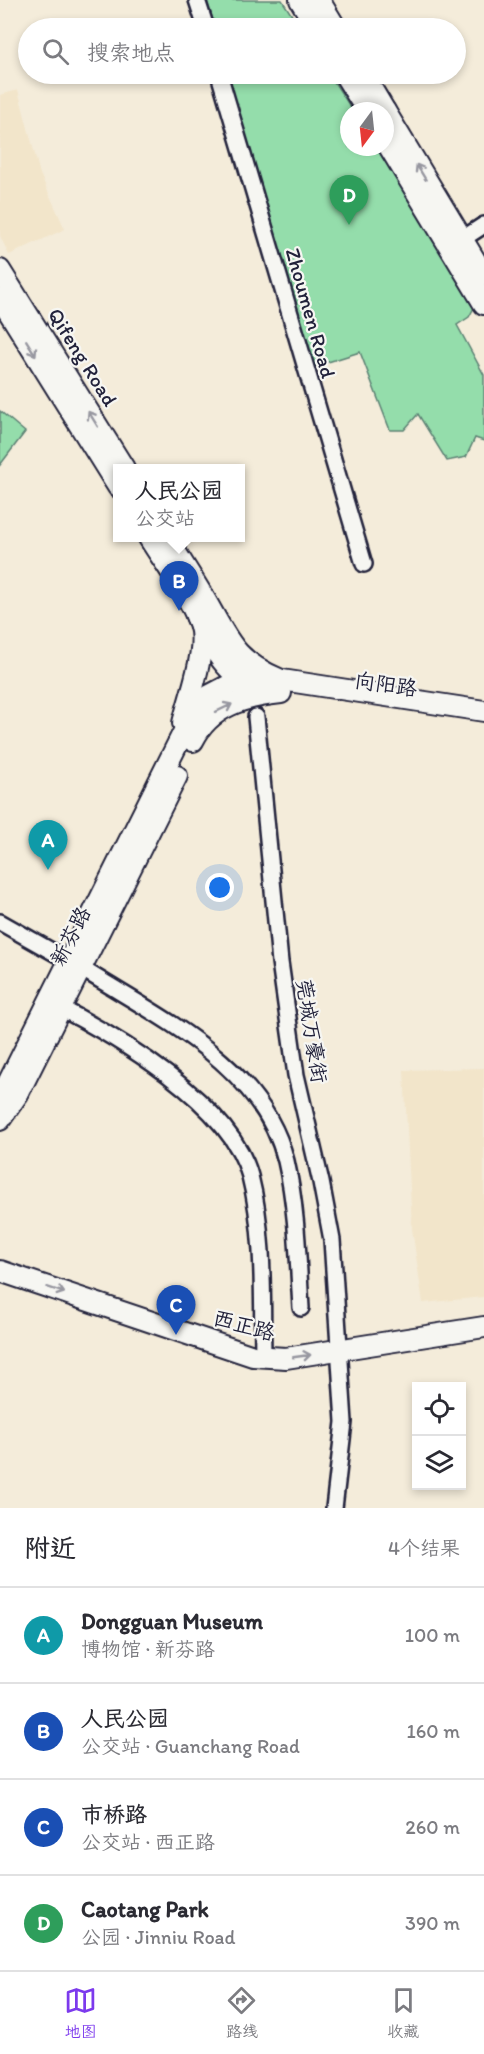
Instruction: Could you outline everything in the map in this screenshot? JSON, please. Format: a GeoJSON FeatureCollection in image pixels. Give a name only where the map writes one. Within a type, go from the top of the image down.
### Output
{"type":"FeatureCollection","features":[{"type":"Feature","properties":{"kind":"main road"},"geometry":{"type":"LineString","coordinates":[[300,0],[311,18]]}},
{"type":"Feature","properties":{"kind":"main road"},"geometry":{"type":"LineString","coordinates":[[320,0],[330,18]]}},
{"type":"Feature","properties":{"kind":"main road"},"geometry":{"type":"LineString","coordinates":[[350,84],[361,102]]}},
{"type":"Feature","properties":{"kind":"main road"},"geometry":{"type":"LineString","coordinates":[[369,84],[380,102]]}},
{"type":"Feature","properties":{"kind":"main road"},"geometry":{"type":"LineString","coordinates":[[394,126],[484,275]]}},
{"type":"Feature","properties":{"kind":"main road"},"geometry":{"type":"LineString","coordinates":[[394,155],[484,304]]}},
{"type":"Feature","properties":{"kind":"main road","name":"Qifeng Road"},"geometry":{"type":"LineString","coordinates":[[0,270],[121,464]]}},
{"type":"Feature","properties":{"kind":"main road","name":"Qifeng Road"},"geometry":{"type":"LineString","coordinates":[[0,298],[113,481]]}},
{"type":"Feature","properties":{"kind":"main road"},"geometry":{"type":"LineString","coordinates":[[153,542],[225,639],[241,657],[281,687]]}},
{"type":"Feature","properties":{"kind":"main road"},"geometry":{"type":"LineString","coordinates":[[169,542],[188,587]]}},
{"type":"Feature","properties":{"kind":"main road"},"geometry":{"type":"LineString","coordinates":[[173,769],[194,714],[211,644],[206,613]]}},
{"type":"Feature","properties":{"kind":"main road"},"geometry":{"type":"LineString","coordinates":[[173,769],[206,613]]}},
{"type":"Feature","properties":{"kind":"main road"},"geometry":{"type":"LineString","coordinates":[[211,644],[228,668],[245,681]]}},
{"type":"Feature","properties":{"kind":"main road"},"geometry":{"type":"LineString","coordinates":[[177,746],[194,714],[210,695],[231,684],[245,681],[281,687]]}},
{"type":"Feature","properties":{"kind":"main road"},"geometry":{"type":"LineString","coordinates":[[173,769],[214,713],[281,687]]}},
{"type":"Feature","properties":{"kind":"main road","name":"向阳路"},"geometry":{"type":"LineString","coordinates":[[281,687],[484,711]]}},
{"type":"Feature","properties":{"kind":"main road","name":"向阳路"},"geometry":{"type":"LineString","coordinates":[[281,687],[484,724]]}},
{"type":"Feature","properties":{"kind":"main road","name":"新芬路"},"geometry":{"type":"LineString","coordinates":[[0,1120],[18,1095],[55,1005],[173,769]]}},
{"type":"Feature","properties":{"kind":"main road","name":"新芬路"},"geometry":{"type":"LineString","coordinates":[[0,1106],[5,1089],[55,1005]]}},
{"type":"Feature","properties":{"kind":"main road","name":"西正路"},"geometry":{"type":"LineString","coordinates":[[0,1271],[263,1357],[286,1358],[484,1327]]}},
{"type":"Feature","properties":{"kind":"street"},"geometry":{"type":"LineString","coordinates":[[197,0],[203,18]]}},
{"type":"Feature","properties":{"kind":"street","name":"Zhoumen Road"},"geometry":{"type":"LineString","coordinates":[[222,84],[363,564]]}},
{"type":"Feature","properties":{"kind":"street"},"geometry":{"type":"LineString","coordinates":[[461,240],[484,225]]}},
{"type":"Feature","properties":{"kind":"street","name":"莞城万豪街"},"geometry":{"type":"LineString","coordinates":[[256,717],[280,962],[296,1075],[332,1239],[344,1422],[334,1508]]}},
{"type":"Feature","properties":{"kind":"street"},"geometry":{"type":"LineString","coordinates":[[0,922],[75,964],[199,1044],[239,1078],[263,1108],[286,1161],[296,1238],[301,1308]]}},
{"type":"Feature","properties":{"kind":"street"},"geometry":{"type":"LineString","coordinates":[[55,1005],[93,1024],[164,1073],[216,1118],[236,1147],[249,1174],[261,1237],[263,1357]]}},
{"type":"Feature","properties":{"kind":"shaded area"},"geometry":{"type":"Polygon","coordinates":[[[18,90],[40,174],[65,229],[9,255],[0,236],[0,95],[18,90]]]}},
{"type":"Feature","properties":{"kind":"shaded area"},"geometry":{"type":"Polygon","coordinates":[[[484,1068],[484,1297],[423,1303],[412,1229],[404,1070],[484,1068]]]}},
{"type":"Feature","properties":{"kind":"green space"},"geometry":{"type":"Polygon","coordinates":[[[207,0],[282,0],[294,18],[212,18],[207,0]]]}},
{"type":"Feature","properties":{"kind":"green space"},"geometry":{"type":"Polygon","coordinates":[[[231,84],[335,84],[347,102],[340,102],[340,156],[382,156],[476,304],[469,317],[457,325],[484,375],[484,441],[475,438],[466,457],[447,461],[418,414],[404,430],[390,430],[360,352],[312,367],[231,84]]]}},
{"type":"Feature","properties":{"kind":"green space"},"geometry":{"type":"Polygon","coordinates":[[[0,411],[25,432],[0,465],[0,411]]]}},
{"type":"Feature","properties":{"kind":"place","name":"Caotang Park"},"geometry":{"type":"Point","coordinates":[349,225]}},
{"type":"Feature","properties":{"kind":"place","name":"人民公园"},"geometry":{"type":"Point","coordinates":[179,611]}},
{"type":"Feature","properties":{"kind":"place","name":"Dongguan Museum"},"geometry":{"type":"Point","coordinates":[48,870]}},
{"type":"Feature","properties":{"kind":"place","name":"市桥路"},"geometry":{"type":"Point","coordinates":[176,1335]}}]}
